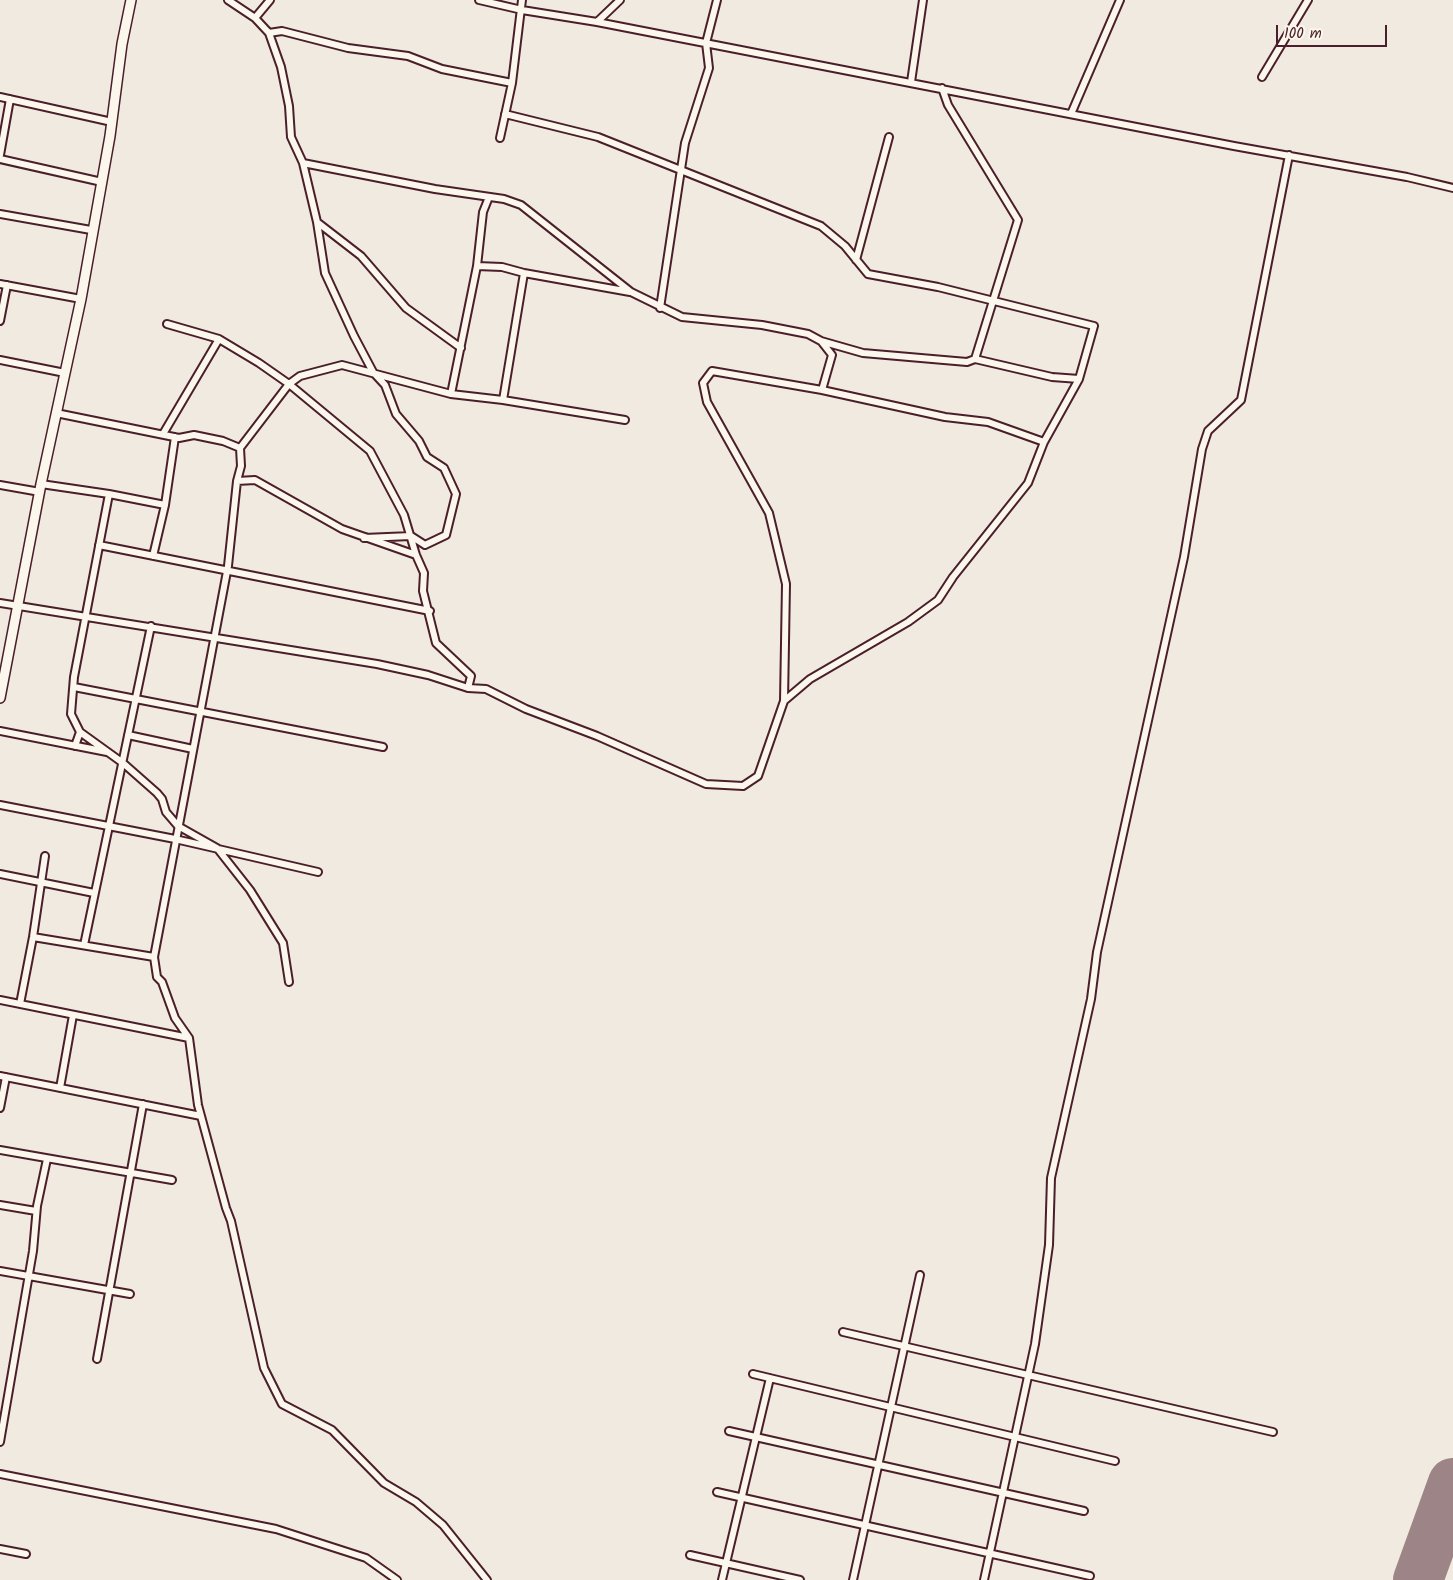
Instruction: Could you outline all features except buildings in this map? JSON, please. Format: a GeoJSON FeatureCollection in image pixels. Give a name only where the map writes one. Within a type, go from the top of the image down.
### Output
{"type":"FeatureCollection","features":[{"type":"Feature","properties":{"kind":"main road"},"geometry":{"type":"LineString","coordinates":[[0,698],[2,674],[81,299],[91,230],[102,182],[112,122],[122,44],[131,0]]}},
{"type":"Feature","properties":{"kind":"street"},"geometry":{"type":"LineString","coordinates":[[228,0],[255,18],[269,33],[281,66],[286,90],[291,137],[303,163],[317,222],[325,273],[354,336],[374,372],[385,385],[396,414],[419,441],[427,458],[444,468],[456,494],[446,535],[425,544],[411,536],[364,538]]}},
{"type":"Feature","properties":{"kind":"street"},"geometry":{"type":"LineString","coordinates":[[255,18],[270,0]]}},
{"type":"Feature","properties":{"kind":"street"},"geometry":{"type":"LineString","coordinates":[[479,0],[522,10],[597,22],[1234,146],[1407,177],[1453,188]]}},
{"type":"Feature","properties":{"kind":"street"},"geometry":{"type":"LineString","coordinates":[[500,138],[512,83],[522,0]]}},
{"type":"Feature","properties":{"kind":"street"},"geometry":{"type":"LineString","coordinates":[[597,22],[620,0]]}},
{"type":"Feature","properties":{"kind":"street"},"geometry":{"type":"LineString","coordinates":[[660,308],[685,143],[709,68],[706,43],[717,0]]}},
{"type":"Feature","properties":{"kind":"street"},"geometry":{"type":"LineString","coordinates":[[911,82],[923,0]]}},
{"type":"Feature","properties":{"kind":"street"},"geometry":{"type":"LineString","coordinates":[[1071,114],[1120,0]]}},
{"type":"Feature","properties":{"kind":"street"},"geometry":{"type":"LineString","coordinates":[[1262,77],[1308,0]]}},
{"type":"Feature","properties":{"kind":"street"},"geometry":{"type":"LineString","coordinates":[[269,33],[282,31],[348,48],[408,56],[442,69],[512,83]]}},
{"type":"Feature","properties":{"kind":"street"},"geometry":{"type":"LineString","coordinates":[[942,88],[948,106],[1018,220],[975,359]]}},
{"type":"Feature","properties":{"kind":"street"},"geometry":{"type":"LineString","coordinates":[[0,97],[112,122]]}},
{"type":"Feature","properties":{"kind":"street"},"geometry":{"type":"LineString","coordinates":[[0,155],[10,99]]}},
{"type":"Feature","properties":{"kind":"street"},"geometry":{"type":"LineString","coordinates":[[506,114],[598,138],[821,226],[845,246],[868,274],[938,287],[1094,326],[1079,379],[1044,442],[1028,483],[953,577],[938,600],[908,622],[810,680],[784,700]]}},
{"type":"Feature","properties":{"kind":"street"},"geometry":{"type":"LineString","coordinates":[[856,260],[889,137]]}},
{"type":"Feature","properties":{"kind":"street"},"geometry":{"type":"LineString","coordinates":[[984,1580],[1035,1344],[1049,1245],[1051,1178],[1091,999],[1097,952],[1184,557],[1202,449],[1208,431],[1242,400],[1289,155]]}},
{"type":"Feature","properties":{"kind":"street"},"geometry":{"type":"LineString","coordinates":[[0,159],[102,182]]}},
{"type":"Feature","properties":{"kind":"street"},"geometry":{"type":"LineString","coordinates":[[303,163],[435,190],[504,199],[521,205],[631,292],[660,308],[682,317],[762,324],[808,334],[822,341],[863,353],[967,362],[975,359],[1052,377],[1079,379]]}},
{"type":"Feature","properties":{"kind":"street"},"geometry":{"type":"LineString","coordinates":[[451,394],[477,266],[483,212],[489,197]]}},
{"type":"Feature","properties":{"kind":"street"},"geometry":{"type":"LineString","coordinates":[[0,214],[91,230]]}},
{"type":"Feature","properties":{"kind":"street"},"geometry":{"type":"LineString","coordinates":[[317,222],[361,256],[406,308],[461,348]]}},
{"type":"Feature","properties":{"kind":"street"},"geometry":{"type":"LineString","coordinates":[[477,266],[502,267],[524,273],[631,292]]}},
{"type":"Feature","properties":{"kind":"street"},"geometry":{"type":"LineString","coordinates":[[503,400],[524,273]]}},
{"type":"Feature","properties":{"kind":"street"},"geometry":{"type":"LineString","coordinates":[[0,320],[3,285],[81,299]]}},
{"type":"Feature","properties":{"kind":"street"},"geometry":{"type":"LineString","coordinates":[[167,324],[219,340],[289,384],[370,451],[404,516],[416,555],[424,573],[423,592],[430,611],[436,643],[471,676],[468,688]]}},
{"type":"Feature","properties":{"kind":"street"},"geometry":{"type":"LineString","coordinates":[[163,434],[219,340]]}},
{"type":"Feature","properties":{"kind":"street"},"geometry":{"type":"LineString","coordinates":[[822,341],[832,355],[822,390]]}},
{"type":"Feature","properties":{"kind":"street"},"geometry":{"type":"LineString","coordinates":[[0,360],[65,373]]}},
{"type":"Feature","properties":{"kind":"street"},"geometry":{"type":"LineString","coordinates":[[487,1580],[443,1526],[416,1502],[384,1483],[332,1430],[282,1404],[264,1368],[232,1221],[226,1208],[201,1116],[189,1038],[175,1018],[162,982],[157,977],[154,957],[178,826],[216,639],[227,572],[237,480],[241,466],[240,448],[289,384],[300,376],[342,365],[451,394],[503,400],[625,420]]}},
{"type":"Feature","properties":{"kind":"street"},"geometry":{"type":"LineString","coordinates":[[0,604],[151,626],[216,639],[377,664],[428,675],[468,688],[486,689],[526,709],[597,736],[706,784],[743,786],[758,776],[784,700],[786,584],[769,513],[707,402],[703,383],[712,371],[822,390],[945,417],[988,422],[1044,442]]}},
{"type":"Feature","properties":{"kind":"street"},"geometry":{"type":"LineString","coordinates":[[56,413],[175,437],[194,435],[240,448]]}},
{"type":"Feature","properties":{"kind":"street"},"geometry":{"type":"LineString","coordinates":[[153,556],[165,505],[175,437]]}},
{"type":"Feature","properties":{"kind":"street"},"geometry":{"type":"LineString","coordinates":[[237,480],[255,480],[342,529],[416,555]]}},
{"type":"Feature","properties":{"kind":"street"},"geometry":{"type":"LineString","coordinates":[[0,485],[109,494],[165,505]]}},
{"type":"Feature","properties":{"kind":"street"},"geometry":{"type":"LineString","coordinates":[[109,494],[74,687],[71,714],[80,732],[123,760],[157,793],[162,799],[166,812],[178,826],[218,848],[250,890],[283,943],[289,982]]}},
{"type":"Feature","properties":{"kind":"street"},"geometry":{"type":"LineString","coordinates":[[100,545],[227,572],[430,611]]}},
{"type":"Feature","properties":{"kind":"street"},"geometry":{"type":"LineString","coordinates":[[84,945],[151,626]]}},
{"type":"Feature","properties":{"kind":"street"},"geometry":{"type":"LineString","coordinates":[[74,687],[383,747]]}},
{"type":"Feature","properties":{"kind":"street"},"geometry":{"type":"LineString","coordinates":[[0,731],[110,753]]}},
{"type":"Feature","properties":{"kind":"street"},"geometry":{"type":"LineString","coordinates":[[75,746],[80,732]]}},
{"type":"Feature","properties":{"kind":"street"},"geometry":{"type":"LineString","coordinates":[[128,735],[194,749]]}},
{"type":"Feature","properties":{"kind":"street"},"geometry":{"type":"LineString","coordinates":[[0,805],[176,839],[318,872]]}},
{"type":"Feature","properties":{"kind":"street"},"geometry":{"type":"LineString","coordinates":[[20,1004],[33,937],[45,856]]}},
{"type":"Feature","properties":{"kind":"street"},"geometry":{"type":"LineString","coordinates":[[0,874],[94,893]]}},
{"type":"Feature","properties":{"kind":"street"},"geometry":{"type":"LineString","coordinates":[[33,937],[154,957]]}},
{"type":"Feature","properties":{"kind":"street"},"geometry":{"type":"LineString","coordinates":[[0,1000],[189,1038]]}},
{"type":"Feature","properties":{"kind":"street"},"geometry":{"type":"LineString","coordinates":[[60,1088],[73,1015]]}},
{"type":"Feature","properties":{"kind":"street"},"geometry":{"type":"LineString","coordinates":[[0,1108],[3,1076],[201,1116]]}},
{"type":"Feature","properties":{"kind":"street"},"geometry":{"type":"LineString","coordinates":[[97,1359],[143,1104]]}},
{"type":"Feature","properties":{"kind":"street"},"geometry":{"type":"LineString","coordinates":[[0,1150],[47,1160],[172,1180]]}},
{"type":"Feature","properties":{"kind":"street"},"geometry":{"type":"LineString","coordinates":[[0,1442],[29,1275],[36,1212],[47,1160]]}},
{"type":"Feature","properties":{"kind":"street"},"geometry":{"type":"LineString","coordinates":[[0,1205],[36,1212]]}},
{"type":"Feature","properties":{"kind":"street"},"geometry":{"type":"LineString","coordinates":[[0,1271],[130,1294]]}},
{"type":"Feature","properties":{"kind":"street"},"geometry":{"type":"LineString","coordinates":[[853,1580],[920,1275]]}},
{"type":"Feature","properties":{"kind":"street"},"geometry":{"type":"LineString","coordinates":[[843,1332],[1273,1432]]}},
{"type":"Feature","properties":{"kind":"street"},"geometry":{"type":"LineString","coordinates":[[754,1374],[1115,1461]]}},
{"type":"Feature","properties":{"kind":"street"},"geometry":{"type":"LineString","coordinates":[[722,1580],[770,1378]]}},
{"type":"Feature","properties":{"kind":"street"},"geometry":{"type":"LineString","coordinates":[[729,1430],[1084,1511]]}},
{"type":"Feature","properties":{"kind":"street"},"geometry":{"type":"LineString","coordinates":[[0,1474],[276,1529],[366,1558],[397,1580]]}},
{"type":"Feature","properties":{"kind":"street"},"geometry":{"type":"LineString","coordinates":[[716,1492],[1090,1576]]}},
{"type":"Feature","properties":{"kind":"street"},"geometry":{"type":"LineString","coordinates":[[0,1548],[26,1554]]}},
{"type":"Feature","properties":{"kind":"street"},"geometry":{"type":"LineString","coordinates":[[690,1555],[800,1580]]}},
{"type":"Feature","properties":{"kind":"runway"},"geometry":{"type":"LineString","coordinates":[[1418,1580],[1453,1483]]}}]}
